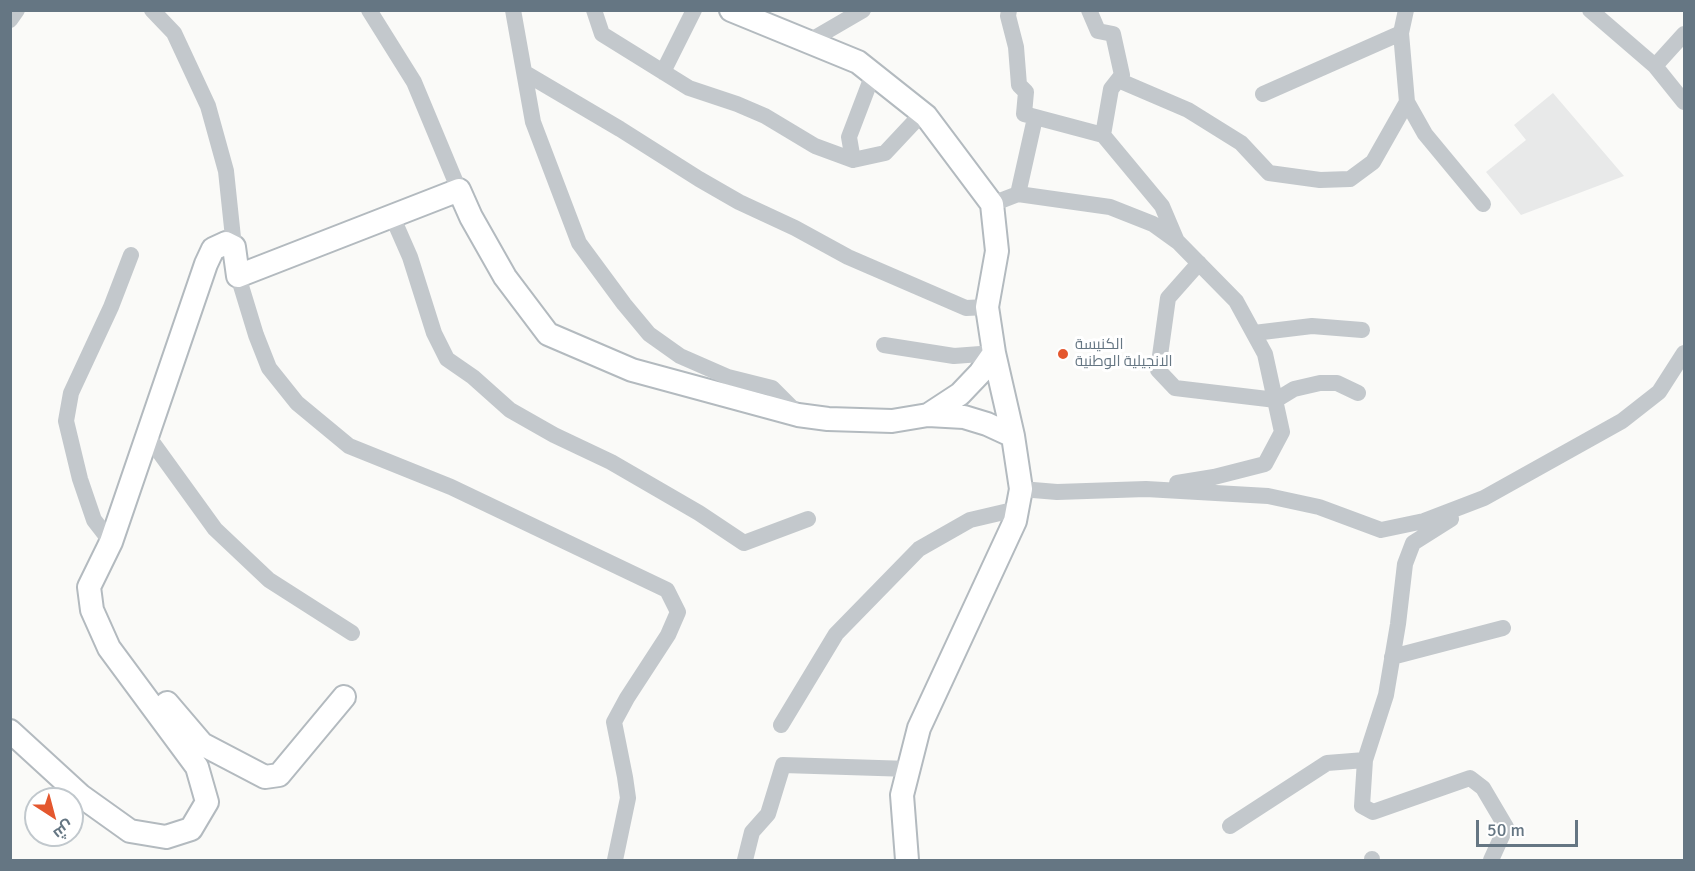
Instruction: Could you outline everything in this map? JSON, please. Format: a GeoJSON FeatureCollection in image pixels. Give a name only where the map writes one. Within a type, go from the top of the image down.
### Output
{"type":"FeatureCollection","features":[{"type":"Feature","properties":{"kind":"street"},"geometry":{"type":"LineString","coordinates":[[10,20],[17,10]]}},
{"type":"Feature","properties":{"kind":"street"},"geometry":{"type":"LineString","coordinates":[[152,10],[174,33],[208,106],[226,171],[238,276],[246,303],[269,368],[297,403],[349,446],[451,487],[667,590],[678,612],[668,635],[614,722],[628,798],[615,861]]}},
{"type":"Feature","properties":{"kind":"street"},"geometry":{"type":"LineString","coordinates":[[369,10],[414,81],[471,217],[505,277],[548,334],[632,369],[798,415],[892,422],[928,415],[964,417],[1013,436]]}},
{"type":"Feature","properties":{"kind":"street"},"geometry":{"type":"LineString","coordinates":[[513,10],[533,122],[579,243],[649,334],[680,356],[728,377],[772,388],[798,415]]}},
{"type":"Feature","properties":{"kind":"street"},"geometry":{"type":"LineString","coordinates":[[594,10],[602,34],[689,88],[765,116],[815,146],[853,160],[885,153],[915,121],[927,116]]}},
{"type":"Feature","properties":{"kind":"street"},"geometry":{"type":"LineString","coordinates":[[663,72],[694,10]]}},
{"type":"Feature","properties":{"kind":"street"},"geometry":{"type":"LineString","coordinates":[[731,10],[858,62],[927,116],[992,204],[997,251],[987,307],[994,353],[1013,436],[1019,499],[1015,521],[920,728],[902,795],[907,861]]}},
{"type":"Feature","properties":{"kind":"street"},"geometry":{"type":"LineString","coordinates":[[808,42],[863,10]]}},
{"type":"Feature","properties":{"kind":"street"},"geometry":{"type":"LineString","coordinates":[[1009,10],[1008,16],[1016,47],[1019,85],[1026,92],[1024,114],[1103,135],[1162,206],[1178,242]]}},
{"type":"Feature","properties":{"kind":"street"},"geometry":{"type":"LineString","coordinates":[[1089,10],[1098,31],[1113,34],[1122,75],[1112,89],[1103,135]]}},
{"type":"Feature","properties":{"kind":"street"},"geometry":{"type":"LineString","coordinates":[[1406,10],[1401,33],[1407,102],[1425,134],[1483,204]]}},
{"type":"Feature","properties":{"kind":"street"},"geometry":{"type":"LineString","coordinates":[[1590,10],[1655,66],[1684,102]]}},
{"type":"Feature","properties":{"kind":"street"},"geometry":{"type":"LineString","coordinates":[[1263,94],[1401,33]]}},
{"type":"Feature","properties":{"kind":"street"},"geometry":{"type":"LineString","coordinates":[[1655,66],[1684,34]]}},
{"type":"Feature","properties":{"kind":"street"},"geometry":{"type":"LineString","coordinates":[[525,73],[739,202],[849,256],[966,308],[987,307]]}},
{"type":"Feature","properties":{"kind":"street"},"geometry":{"type":"LineString","coordinates":[[853,160],[849,137],[873,74]]}},
{"type":"Feature","properties":{"kind":"street"},"geometry":{"type":"LineString","coordinates":[[1118,80],[1188,110],[1241,143],[1269,173],[1320,180],[1350,179],[1373,162],[1407,102]]}},
{"type":"Feature","properties":{"kind":"street"},"geometry":{"type":"LineString","coordinates":[[1018,194],[1035,118]]}},
{"type":"Feature","properties":{"kind":"street"},"geometry":{"type":"LineString","coordinates":[[238,276],[459,190]]}},
{"type":"Feature","properties":{"kind":"street"},"geometry":{"type":"LineString","coordinates":[[992,204],[1018,194],[1110,207],[1154,224],[1178,242],[1236,301],[1254,333],[1265,354],[1282,432],[1265,464],[1214,477],[1146,489]]}},
{"type":"Feature","properties":{"kind":"street"},"geometry":{"type":"LineString","coordinates":[[392,216],[410,257],[434,333],[447,359],[473,377],[510,410],[628,471],[744,543],[808,519]]}},
{"type":"Feature","properties":{"kind":"street"},"geometry":{"type":"LineString","coordinates":[[10,731],[81,796],[130,831],[166,837],[191,830],[207,802],[197,767],[110,648],[92,610],[89,587],[111,542],[206,264],[213,249],[226,243],[234,247]]}},
{"type":"Feature","properties":{"kind":"street"},"geometry":{"type":"LineString","coordinates":[[111,542],[94,520],[80,479],[66,421],[71,393],[111,307],[131,255]]}},
{"type":"Feature","properties":{"kind":"street"},"geometry":{"type":"LineString","coordinates":[[1199,263],[1168,298],[1158,370],[1175,388],[1276,400],[1294,389],[1320,383],[1337,383],[1358,393]]}},
{"type":"Feature","properties":{"kind":"street"},"geometry":{"type":"LineString","coordinates":[[1254,333],[1312,326],[1362,330]]}},
{"type":"Feature","properties":{"kind":"street"},"geometry":{"type":"LineString","coordinates":[[884,345],[954,356],[994,353]]}},
{"type":"Feature","properties":{"kind":"street"},"geometry":{"type":"LineString","coordinates":[[928,415],[960,394],[994,353]]}},
{"type":"Feature","properties":{"kind":"street"},"geometry":{"type":"LineString","coordinates":[[1491,861],[1506,826],[1483,788],[1470,778],[1372,812],[1362,806],[1365,760],[1386,695],[1405,564],[1413,543],[1484,498],[1622,422],[1659,392],[1684,353]]}},
{"type":"Feature","properties":{"kind":"street"},"geometry":{"type":"LineString","coordinates":[[147,435],[215,529],[269,580],[352,633]]}},
{"type":"Feature","properties":{"kind":"street"},"geometry":{"type":"LineString","coordinates":[[781,724],[836,634],[919,549],[970,520],[1019,499],[1057,492],[1146,489],[1268,496],[1319,507],[1381,530],[1424,521],[1484,498]]}},
{"type":"Feature","properties":{"kind":"street"},"geometry":{"type":"LineString","coordinates":[[1392,657],[1503,628]]}},
{"type":"Feature","properties":{"kind":"street"},"geometry":{"type":"LineString","coordinates":[[110,648],[141,673],[202,744],[265,777],[279,775],[344,697]]}},
{"type":"Feature","properties":{"kind":"street"},"geometry":{"type":"LineString","coordinates":[[1230,826],[1327,763],[1365,760]]}},
{"type":"Feature","properties":{"kind":"street"},"geometry":{"type":"LineString","coordinates":[[745,861],[752,832],[768,814],[783,765],[910,769]]}},
{"type":"Feature","properties":{"kind":"shaded area"},"geometry":{"type":"Polygon","coordinates":[[[1553,93],[1624,176],[1521,215],[1486,172],[1526,140],[1514,125],[1553,93]]]}},
{"type":"Feature","properties":{"kind":"place","name":"الكنيسة الانجيلية الوطنية"},"geometry":{"type":"Point","coordinates":[1063,354]}}]}
